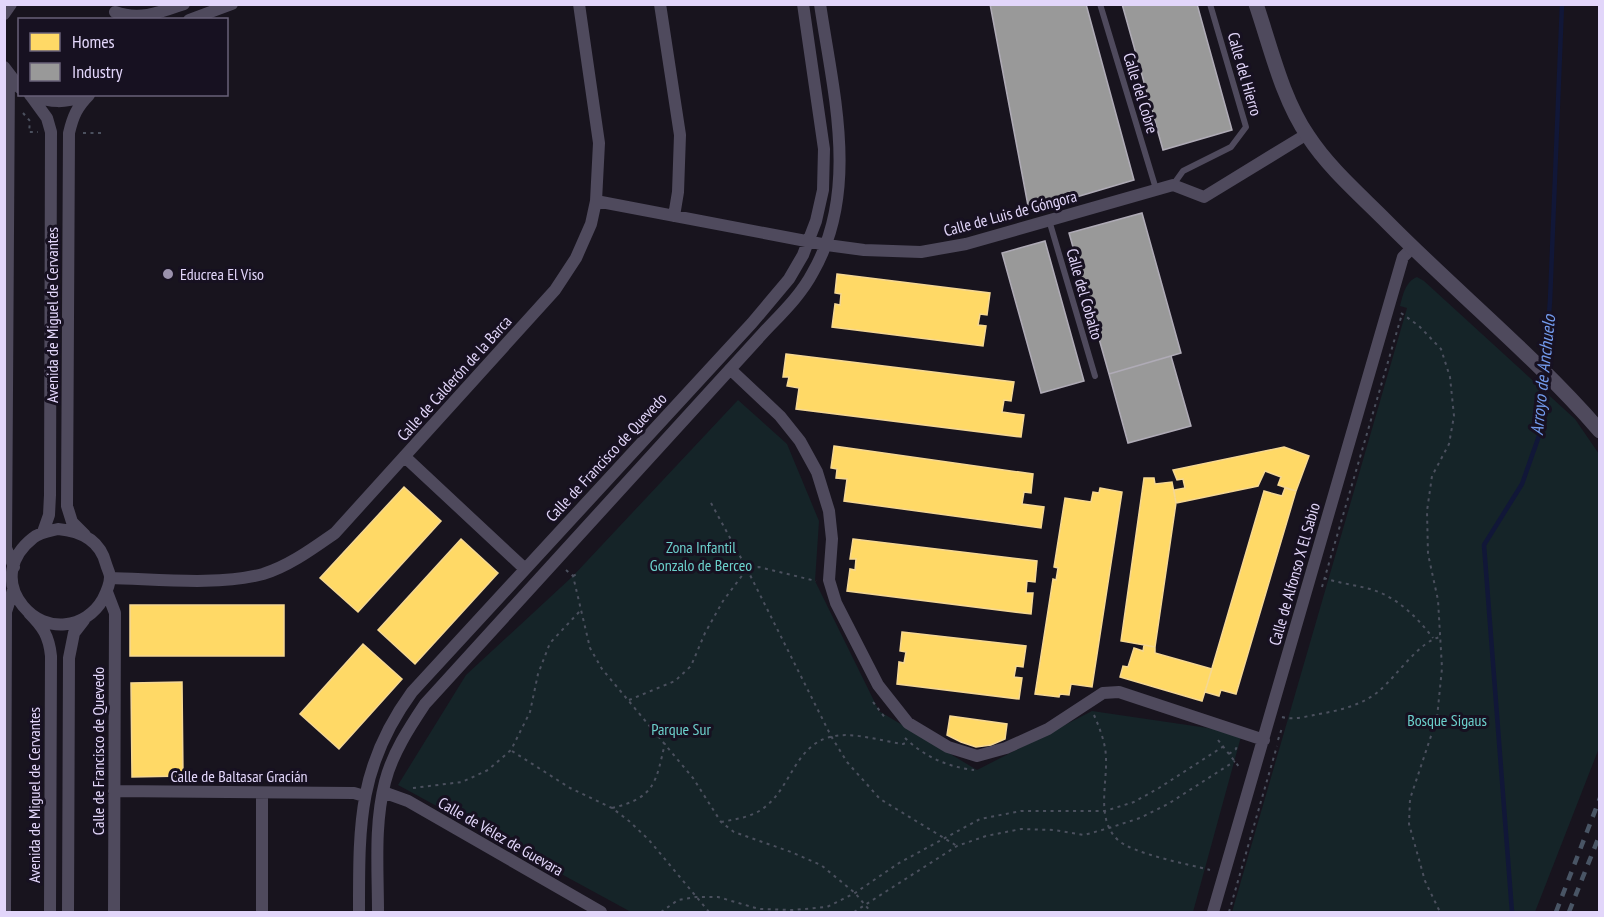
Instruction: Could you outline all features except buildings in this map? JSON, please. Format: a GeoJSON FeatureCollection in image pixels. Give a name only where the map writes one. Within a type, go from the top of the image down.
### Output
{"type":"FeatureCollection","features":[{"type":"Feature","properties":{"kind":"street"},"geometry":{"type":"LineString","coordinates":[[114,12],[131,17],[149,16],[184,4]]}},
{"type":"Feature","properties":{"kind":"street"},"geometry":{"type":"LineString","coordinates":[[194,18],[232,4]]}},
{"type":"Feature","properties":{"kind":"street"},"geometry":{"type":"LineString","coordinates":[[660,4],[680,135],[678,192],[674,216]]}},
{"type":"Feature","properties":{"kind":"street","name":"Calle de Francisco de Quevedo"},"geometry":{"type":"LineString","coordinates":[[360,912],[359,872],[364,796],[378,749],[394,717],[412,692],[752,323],[789,279],[816,221],[823,190],[824,149],[803,4]]}},
{"type":"Feature","properties":{"kind":"street","name":"Calle de Francisco de Quevedo"},"geometry":{"type":"LineString","coordinates":[[378,912],[378,817],[385,781],[402,739],[425,704],[803,289],[826,245],[839,191],[840,140],[820,4]]}},
{"type":"Feature","properties":{"kind":"street"},"geometry":{"type":"LineString","coordinates":[[1256,4],[1280,76],[1307,134],[1329,164],[1412,248],[1531,360],[1599,431]]}},
{"type":"Feature","properties":{"kind":"street","name":"Calle de Calderón de la Barca"},"geometry":{"type":"LineString","coordinates":[[110,578],[219,580],[263,574],[302,557],[335,533],[555,290],[576,258],[591,224],[596,201],[599,143],[580,5]]}},
{"type":"Feature","properties":{"kind":"street"},"geometry":{"type":"LineString","coordinates":[[7,71],[18,85]]}},
{"type":"Feature","properties":{"kind":"street"},"geometry":{"type":"LineString","coordinates":[[5,912],[6,612],[10,578],[19,553],[33,538],[43,532],[58,529],[75,531],[94,542],[104,555],[110,578],[107,592],[97,609],[84,620],[56,625],[38,620],[28,613],[10,578],[6,549],[7,71]]}},
{"type":"Feature","properties":{"kind":"street","name":"Avenida de Miguel de Cervantes"},"geometry":{"type":"LineString","coordinates":[[31,96],[47,118],[51,132],[51,495],[49,515],[43,532]]}},
{"type":"Feature","properties":{"kind":"street"},"geometry":{"type":"LineString","coordinates":[[33,96],[53,102],[67,102],[86,96]]}},
{"type":"Feature","properties":{"kind":"street","name":"Avenida de Miguel de Cervantes"},"geometry":{"type":"LineString","coordinates":[[85,535],[72,522],[67,506],[69,144],[73,116],[88,96]]}},
{"type":"Feature","properties":{"kind":"street"},"geometry":{"type":"LineString","coordinates":[[1173,185],[1204,197],[1275,156],[1307,134]]}},
{"type":"Feature","properties":{"kind":"street","name":"Calle de Luis de Góngora"},"geometry":{"type":"LineString","coordinates":[[596,201],[826,245],[864,250],[921,252],[966,244],[1173,185]]}},
{"type":"Feature","properties":{"kind":"street","name":"Calle de Alfonso X El Sabio"},"geometry":{"type":"LineString","coordinates":[[1213,912],[1403,257],[1412,248]]}},
{"type":"Feature","properties":{"kind":"street"},"geometry":{"type":"LineString","coordinates":[[730,369],[780,416],[800,441],[817,472],[829,511],[832,539],[829,580],[836,603],[878,685],[908,723],[948,747],[977,756],[1006,748],[1048,729],[1103,693],[1119,692],[1264,740]]}},
{"type":"Feature","properties":{"kind":"street"},"geometry":{"type":"LineString","coordinates":[[405,457],[525,569]]}},
{"type":"Feature","properties":{"kind":"street","name":"Calle de Francisco de Quevedo"},"geometry":{"type":"LineString","coordinates":[[107,592],[115,613],[114,912]]}},
{"type":"Feature","properties":{"kind":"street","name":"Avenida de Miguel de Cervantes"},"geometry":{"type":"LineString","coordinates":[[28,613],[42,626],[49,639],[51,656],[50,912]]}},
{"type":"Feature","properties":{"kind":"street","name":"Avenida de Miguel de Cervantes"},"geometry":{"type":"LineString","coordinates":[[68,912],[69,658],[74,633],[84,620]]}},
{"type":"Feature","properties":{"kind":"street","name":"Calle de Baltasar Gracián"},"geometry":{"type":"LineString","coordinates":[[114,791],[354,793],[364,796]]}},
{"type":"Feature","properties":{"kind":"street","name":"Calle de Vélez de Guevara"},"geometry":{"type":"LineString","coordinates":[[383,792],[408,801],[601,912]]}},
{"type":"Feature","properties":{"kind":"street"},"geometry":{"type":"LineString","coordinates":[[262,793],[262,912]]}},
{"type":"Feature","properties":{"kind":"lane","name":"Calle del Cobre"},"geometry":{"type":"LineString","coordinates":[[1100,4],[1156,190]]}},
{"type":"Feature","properties":{"kind":"lane","name":"Calle del Hierro"},"geometry":{"type":"LineString","coordinates":[[1173,185],[1183,171],[1231,147],[1246,127],[1210,4]]}},
{"type":"Feature","properties":{"kind":"lane","name":"Calle del Cobalto"},"geometry":{"type":"LineString","coordinates":[[1049,220],[1095,376]]}},
{"type":"Feature","properties":{"kind":"path"},"geometry":{"type":"LineString","coordinates":[[1389,308],[1419,326],[1441,349],[1450,376],[1454,416],[1449,444],[1432,476],[1427,511],[1428,554],[1438,600],[1442,668],[1437,718],[1410,799],[1409,824],[1425,880],[1440,912]]}},
{"type":"Feature","properties":{"kind":"path"},"geometry":{"type":"LineString","coordinates":[[1322,589],[1402,314]]}},
{"type":"Feature","properties":{"kind":"path"},"geometry":{"type":"LineString","coordinates":[[711,503],[831,736],[847,762],[880,799],[957,846]]}},
{"type":"Feature","properties":{"kind":"path"},"geometry":{"type":"LineString","coordinates":[[629,700],[675,681],[691,666],[709,625],[723,601],[747,569],[759,567],[814,581],[829,580]]}},
{"type":"Feature","properties":{"kind":"path"},"geometry":{"type":"LineString","coordinates":[[579,573],[573,576],[590,648],[598,662],[693,778],[721,822],[734,832],[791,852],[821,866],[855,893],[871,912]]}},
{"type":"Feature","properties":{"kind":"path"},"geometry":{"type":"LineString","coordinates":[[1311,575],[1371,589],[1395,599],[1424,626],[1433,638]]}},
{"type":"Feature","properties":{"kind":"path"},"geometry":{"type":"LineString","coordinates":[[408,801],[412,788],[462,782],[488,771],[511,750],[530,712],[538,674],[550,643],[580,611]]}},
{"type":"Feature","properties":{"kind":"path"},"geometry":{"type":"LineString","coordinates":[[1271,715],[1284,718],[1352,707],[1378,692],[1421,647],[1433,638],[1441,637]]}},
{"type":"Feature","properties":{"kind":"path"},"geometry":{"type":"LineString","coordinates":[[873,702],[891,724]]}},
{"type":"Feature","properties":{"kind":"path"},"geometry":{"type":"LineString","coordinates":[[1086,702],[1102,732],[1106,758],[1105,811],[1109,828],[1119,841],[1142,851],[1211,870]]}},
{"type":"Feature","properties":{"kind":"path"},"geometry":{"type":"LineString","coordinates":[[1229,912],[1284,718]]}},
{"type":"Feature","properties":{"kind":"path"},"geometry":{"type":"LineString","coordinates":[[721,822],[748,816],[765,808],[782,787],[801,755],[814,743],[831,736],[855,736],[903,744],[909,741]]}},
{"type":"Feature","properties":{"kind":"path"},"geometry":{"type":"LineString","coordinates":[[903,736],[934,760],[958,768],[977,770]]}},
{"type":"Feature","properties":{"kind":"path"},"geometry":{"type":"LineString","coordinates":[[1209,737],[1219,740],[1242,770]]}},
{"type":"Feature","properties":{"kind":"path"},"geometry":{"type":"LineString","coordinates":[[612,808],[633,803],[649,792],[658,774],[665,742]]}},
{"type":"Feature","properties":{"kind":"path"},"geometry":{"type":"LineString","coordinates":[[661,912],[678,900],[696,897],[718,897],[759,909],[793,910],[827,907],[855,893],[899,862],[980,819],[1021,811],[1105,811],[1134,802],[1151,793],[1224,746]]}},
{"type":"Feature","properties":{"kind":"path"},"geometry":{"type":"LineString","coordinates":[[511,750],[570,788],[612,808],[629,821],[649,840],[709,912]]}},
{"type":"Feature","properties":{"kind":"path"},"geometry":{"type":"LineString","coordinates":[[854,912],[957,846],[986,836],[1021,829],[1054,830],[1084,835],[1140,819],[1235,761]]}},
{"type":"Feature","properties":{"kind":"green space","name":"Bosque Sigaus"},"geometry":{"type":"Polygon","coordinates":[[[1417,277],[1575,419],[1599,454],[1599,748],[1535,912],[1232,912],[1407,308],[1400,306],[1402,298],[1407,285],[1417,277]]]}},
{"type":"Feature","properties":{"kind":"green space","name":"Parque Sur"},"geometry":{"type":"Polygon","coordinates":[[[738,400],[787,444],[819,521],[815,581],[879,711],[977,770],[1092,711],[1242,733],[1193,912],[631,912],[398,785],[466,675],[573,576],[738,400]]]}},
{"type":"Feature","properties":{"kind":"waterway","name":"Arroyo de Anchuelo"},"geometry":{"type":"LineString","coordinates":[[1545,367],[1550,301],[1562,4]]}},
{"type":"Feature","properties":{"kind":"waterway","name":"Arroyo de Anchuelo"},"geometry":{"type":"LineString","coordinates":[[1512,912],[1484,545],[1522,484],[1540,433],[1544,379]]}},
{"type":"Feature","properties":{"kind":"railway"},"geometry":{"type":"LineString","coordinates":[[1556,912],[1600,798]]}},
{"type":"Feature","properties":{"kind":"railway"},"geometry":{"type":"LineString","coordinates":[[1569,912],[1600,834]]}},
{"type":"Feature","properties":{"kind":"place","name":"Educrea El Viso"},"geometry":{"type":"Point","coordinates":[168,274]}},
{"type":"Feature","properties":{"kind":"park label","name":"Zona Infantil Gonzalo de Berceo"},"geometry":{"type":"Point","coordinates":[701,556]}}]}
